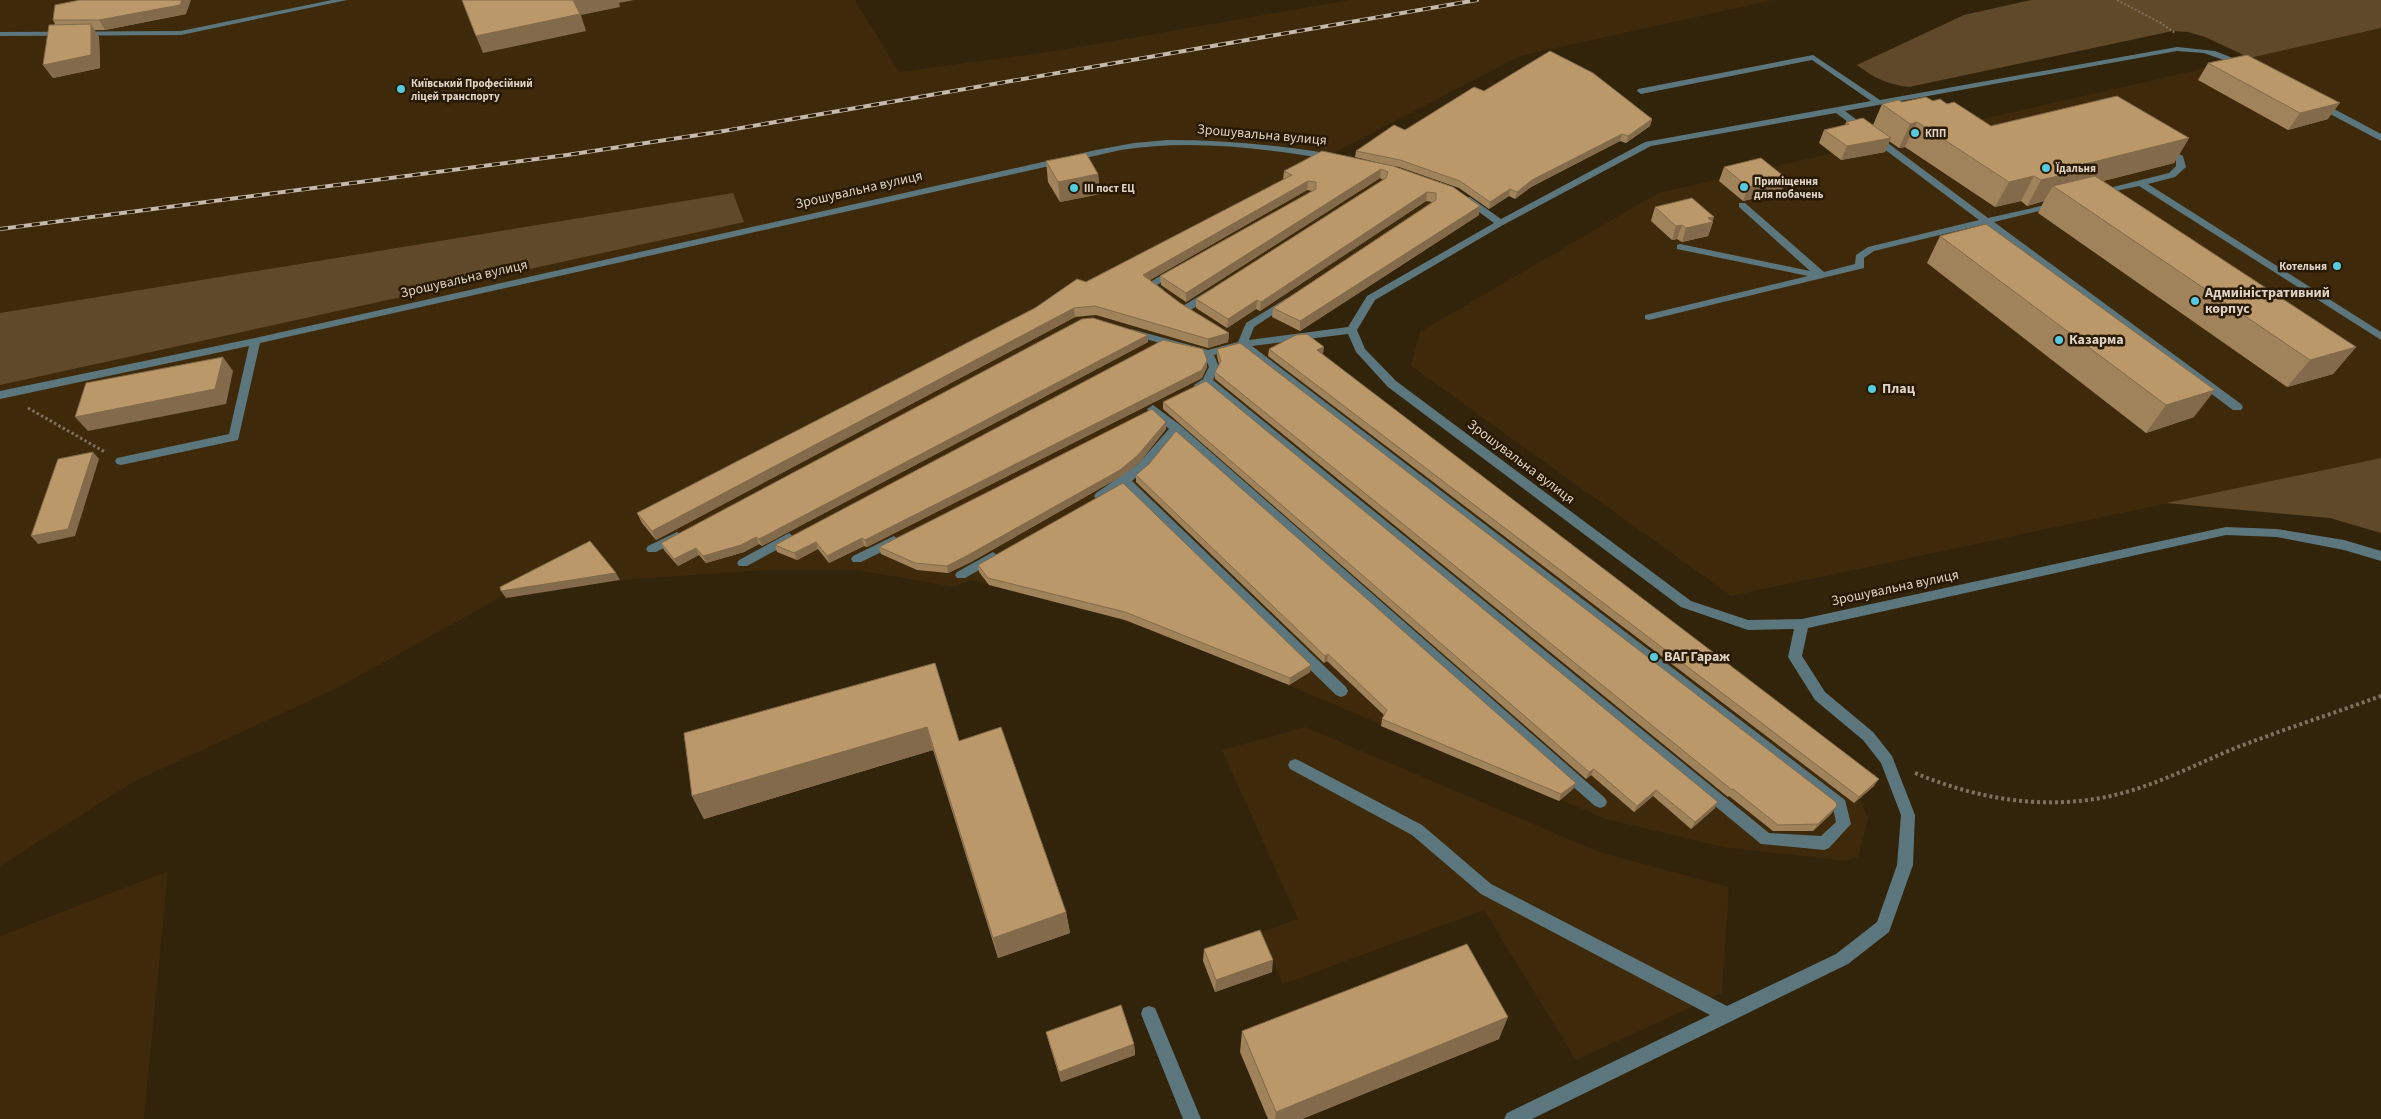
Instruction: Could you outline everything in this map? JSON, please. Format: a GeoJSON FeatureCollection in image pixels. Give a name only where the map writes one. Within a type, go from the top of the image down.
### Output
{"type":"FeatureCollection","features":[{"type":"Feature","properties":{"kind":"street"},"geometry":{"type":"LineString","coordinates":[[0,34],[181,33],[343,0]]}},
{"type":"Feature","properties":{"kind":"street"},"geometry":{"type":"LineString","coordinates":[[1120,328],[1208,352],[1242,344],[1352,330],[1371,298],[1500,223],[1648,144],[2177,49],[2193,48],[2209,51],[2238,61],[2254,70]]}},
{"type":"Feature","properties":{"kind":"street"},"geometry":{"type":"LineString","coordinates":[[1641,91],[1813,57],[1878,102]]}},
{"type":"Feature","properties":{"kind":"street"},"geometry":{"type":"LineString","coordinates":[[2314,102],[2381,138]]}},
{"type":"Feature","properties":{"kind":"street"},"geometry":{"type":"LineString","coordinates":[[1836,110],[2237,407]]}},
{"type":"Feature","properties":{"kind":"street","name":"Зрошувальна вулиця"},"geometry":{"type":"LineString","coordinates":[[2,394],[255,341],[1046,164],[1145,144],[1181,142],[1265,148],[1345,159]]}},
{"type":"Feature","properties":{"kind":"street"},"geometry":{"type":"LineString","coordinates":[[2093,195],[2172,175],[2181,167],[2180,158],[2155,143]]}},
{"type":"Feature","properties":{"kind":"street"},"geometry":{"type":"LineString","coordinates":[[2141,183],[2381,338]]}},
{"type":"Feature","properties":{"kind":"street"},"geometry":{"type":"LineString","coordinates":[[1455,192],[1500,223]]}},
{"type":"Feature","properties":{"kind":"street"},"geometry":{"type":"LineString","coordinates":[[1649,317],[1860,266],[1859,256],[1871,249],[2064,202]]}},
{"type":"Feature","properties":{"kind":"street"},"geometry":{"type":"LineString","coordinates":[[1742,205],[1822,276]]}},
{"type":"Feature","properties":{"kind":"street"},"geometry":{"type":"LineString","coordinates":[[1680,247],[1822,276]]}},
{"type":"Feature","properties":{"kind":"street"},"geometry":{"type":"LineString","coordinates":[[1184,266],[1150,285],[1182,307],[1218,288]]}},
{"type":"Feature","properties":{"kind":"street"},"geometry":{"type":"LineString","coordinates":[[1242,344],[1250,325],[1299,292]]}},
{"type":"Feature","properties":{"kind":"street","name":"Зрошувальна вулиця"},"geometry":{"type":"LineString","coordinates":[[1352,330],[1360,350],[1392,384],[1686,604],[1748,625],[1802,624],[2226,531],[2277,532],[2344,545],[2381,556]]}},
{"type":"Feature","properties":{"kind":"street"},"geometry":{"type":"LineString","coordinates":[[1206,381],[1766,839],[1824,843],[1844,824],[1840,805],[1242,344],[1226,334]]}},
{"type":"Feature","properties":{"kind":"street"},"geometry":{"type":"LineString","coordinates":[[121,461],[234,437],[255,341]]}},
{"type":"Feature","properties":{"kind":"street"},"geometry":{"type":"LineString","coordinates":[[1145,350],[1162,341]]}},
{"type":"Feature","properties":{"kind":"street"},"geometry":{"type":"LineString","coordinates":[[1191,389],[1206,381],[1214,367],[1208,352]]}},
{"type":"Feature","properties":{"kind":"street"},"geometry":{"type":"LineString","coordinates":[[1168,401],[1148,411],[1176,428],[1600,802]]}},
{"type":"Feature","properties":{"kind":"street"},"geometry":{"type":"LineString","coordinates":[[1090,502],[1125,482],[1144,467],[1176,428]]}},
{"type":"Feature","properties":{"kind":"street"},"geometry":{"type":"LineString","coordinates":[[1125,482],[1341,691]]}},
{"type":"Feature","properties":{"kind":"street"},"geometry":{"type":"LineString","coordinates":[[652,549],[687,530]]}},
{"type":"Feature","properties":{"kind":"street"},"geometry":{"type":"LineString","coordinates":[[743,563],[804,530]]}},
{"type":"Feature","properties":{"kind":"street"},"geometry":{"type":"LineString","coordinates":[[857,559],[901,537]]}},
{"type":"Feature","properties":{"kind":"street"},"geometry":{"type":"LineString","coordinates":[[961,575],[1004,551]]}},
{"type":"Feature","properties":{"kind":"street"},"geometry":{"type":"LineString","coordinates":[[1513,1119],[1842,959],[1884,927],[1905,865],[1908,815],[1888,760],[1868,736],[1820,696],[1795,657],[1802,624]]}},
{"type":"Feature","properties":{"kind":"street"},"geometry":{"type":"LineString","coordinates":[[1295,765],[1417,830],[1486,889],[1727,1015]]}},
{"type":"Feature","properties":{"kind":"street"},"geometry":{"type":"LineString","coordinates":[[1149,1014],[1192,1119]]}},
{"type":"Feature","properties":{"kind":"path"},"geometry":{"type":"LineString","coordinates":[[2117,0],[2173,31],[2182,42],[2177,49]]}},
{"type":"Feature","properties":{"kind":"path"},"geometry":{"type":"LineString","coordinates":[[2,394],[121,461]]}},
{"type":"Feature","properties":{"kind":"path"},"geometry":{"type":"LineString","coordinates":[[1888,760],[1943,787],[1994,799],[2057,804],[2094,800],[2132,790],[2253,742],[2381,696]]}},
{"type":"Feature","properties":{"kind":"shaded area"},"geometry":{"type":"Polygon","coordinates":[[[0,0],[855,0],[899,72],[1062,50],[1350,0],[1773,0],[1520,56],[1322,159],[1379,176],[1473,219],[1300,331],[1310,344],[1323,354],[1317,358],[1874,786],[1860,800],[1868,817],[1858,857],[1846,861],[1723,847],[1606,819],[1207,651],[1148,628],[1066,604],[970,580],[955,587],[857,570],[768,570],[620,580],[541,593],[539,576],[339,687],[135,781],[0,866],[0,0]]]}},
{"type":"Feature","properties":{"kind":"shaded area"},"geometry":{"type":"Polygon","coordinates":[[[2031,0],[2381,0],[2381,28],[2250,58],[2205,37],[2188,32],[2173,31],[1909,87],[1895,85],[1882,80],[1869,74],[1857,65],[1964,15],[2031,0]]]}},
{"type":"Feature","properties":{"kind":"shaded area"},"geometry":{"type":"Polygon","coordinates":[[[2381,28],[2381,458],[1731,596],[1411,366],[1420,332],[1658,193],[2381,28]]]}},
{"type":"Feature","properties":{"kind":"shaded area"},"geometry":{"type":"Polygon","coordinates":[[[733,193],[744,222],[0,385],[0,313],[733,193]]]}},
{"type":"Feature","properties":{"kind":"shaded area"},"geometry":{"type":"Polygon","coordinates":[[[2381,458],[2381,533],[2330,518],[2166,503],[2381,458]]]}},
{"type":"Feature","properties":{"kind":"shaded area"},"geometry":{"type":"Polygon","coordinates":[[[1305,727],[1599,852],[1729,887],[1722,993],[1576,1060],[1484,910],[1283,984],[1261,932],[1298,919],[1222,750],[1305,727]]]}},
{"type":"Feature","properties":{"kind":"shaded area"},"geometry":{"type":"Polygon","coordinates":[[[168,871],[144,1119],[0,1119],[0,936],[168,871]]]}},
{"type":"Feature","properties":{"kind":"building"},"geometry":{"type":"Polygon","coordinates":[[[80,0],[182,0],[180,5],[99,20],[53,20],[55,5],[80,0]]]}},
{"type":"Feature","properties":{"kind":"building"},"geometry":{"type":"Polygon","coordinates":[[[462,0],[573,0],[580,14],[476,36],[462,0]]]}},
{"type":"Feature","properties":{"kind":"building"},"geometry":{"type":"Polygon","coordinates":[[[91,24],[91,55],[43,65],[49,25],[91,24]]]}},
{"type":"Feature","properties":{"kind":"building"},"geometry":{"type":"Polygon","coordinates":[[[1550,51],[1593,73],[1652,119],[1628,136],[1622,134],[1532,180],[1517,192],[1510,189],[1490,202],[1460,181],[1400,160],[1356,151],[1394,125],[1405,130],[1474,87],[1484,91],[1550,51]]]}},
{"type":"Feature","properties":{"kind":"building"},"geometry":{"type":"Polygon","coordinates":[[[2247,55],[2340,103],[2300,113],[2208,63],[2247,55]]]}},
{"type":"Feature","properties":{"kind":"building"},"geometry":{"type":"Polygon","coordinates":[[[2117,96],[2189,138],[2077,166],[2083,170],[2041,180],[2034,176],[2009,182],[1917,122],[1910,124],[1882,104],[1926,97],[1933,101],[1940,99],[1947,104],[1954,102],[1991,126],[2117,96]]]}},
{"type":"Feature","properties":{"kind":"building"},"geometry":{"type":"Polygon","coordinates":[[[1863,118],[1891,138],[1847,146],[1824,130],[1849,124],[1846,122],[1863,118]]]}},
{"type":"Feature","properties":{"kind":"building"},"geometry":{"type":"Polygon","coordinates":[[[1322,151],[1393,166],[1453,187],[1480,206],[1300,321],[1273,308],[1436,200],[1436,193],[1427,192],[1261,302],[1257,300],[1228,319],[1196,299],[1386,178],[1388,172],[1381,169],[1186,293],[1160,276],[1316,189],[1316,182],[1308,181],[1143,275],[1180,303],[1229,333],[1208,339],[1095,306],[1074,308],[652,531],[637,513],[1035,308],[1077,279],[1086,282],[1292,175],[1284,171],[1322,151]]]}},
{"type":"Feature","properties":{"kind":"building"},"geometry":{"type":"Polygon","coordinates":[[[1086,153],[1098,174],[1058,182],[1046,161],[1086,153]]]}},
{"type":"Feature","properties":{"kind":"building"},"geometry":{"type":"Polygon","coordinates":[[[1761,158],[1786,178],[1748,187],[1724,167],[1761,158]]]}},
{"type":"Feature","properties":{"kind":"building"},"geometry":{"type":"Polygon","coordinates":[[[2095,176],[2356,347],[2310,360],[2053,186],[2095,176]]]}},
{"type":"Feature","properties":{"kind":"building"},"geometry":{"type":"Polygon","coordinates":[[[1692,198],[1714,217],[1708,218],[1713,222],[1686,228],[1682,225],[1676,226],[1655,207],[1692,198]]]}},
{"type":"Feature","properties":{"kind":"building"},"geometry":{"type":"Polygon","coordinates":[[[1986,224],[2215,390],[2166,405],[1940,236],[1986,224]]]}},
{"type":"Feature","properties":{"kind":"building"},"geometry":{"type":"Polygon","coordinates":[[[1093,318],[1148,335],[759,539],[756,537],[741,545],[703,556],[696,548],[674,559],[661,543],[1082,319],[1093,318]]]}},
{"type":"Feature","properties":{"kind":"building"},"geometry":{"type":"Polygon","coordinates":[[[1307,334],[1324,347],[1317,350],[1879,779],[1859,797],[1269,349],[1296,335],[1307,334]]]}},
{"type":"Feature","properties":{"kind":"building"},"geometry":{"type":"Polygon","coordinates":[[[1163,340],[1203,349],[1207,360],[1202,370],[865,540],[862,538],[827,556],[816,542],[794,553],[775,545],[1163,340]]]}},
{"type":"Feature","properties":{"kind":"building"},"geometry":{"type":"Polygon","coordinates":[[[1240,343],[1836,802],[1837,806],[1818,824],[1778,825],[1732,790],[1215,372],[1221,361],[1217,349],[1240,343]]]}},
{"type":"Feature","properties":{"kind":"building"},"geometry":{"type":"Polygon","coordinates":[[[223,357],[215,389],[75,417],[86,383],[223,357]]]}},
{"type":"Feature","properties":{"kind":"building"},"geometry":{"type":"Polygon","coordinates":[[[1206,381],[1718,802],[1695,822],[1656,790],[1637,806],[1594,769],[1589,772],[1163,402],[1206,381]]]}},
{"type":"Feature","properties":{"kind":"building"},"geometry":{"type":"Polygon","coordinates":[[[1152,409],[1166,422],[1138,455],[1120,470],[947,566],[915,563],[879,547],[1152,409]]]}},
{"type":"Feature","properties":{"kind":"building"},"geometry":{"type":"Polygon","coordinates":[[[1176,431],[1576,783],[1561,794],[1382,719],[1387,710],[1328,654],[1325,656],[1136,475],[1149,464],[1176,431]]]}},
{"type":"Feature","properties":{"kind":"building"},"geometry":{"type":"Polygon","coordinates":[[[93,452],[68,529],[31,536],[58,459],[93,452]]]}},
{"type":"Feature","properties":{"kind":"building"},"geometry":{"type":"Polygon","coordinates":[[[1123,483],[1311,665],[1290,678],[1125,612],[988,578],[978,565],[1123,483]]]}},
{"type":"Feature","properties":{"kind":"building"},"geometry":{"type":"Polygon","coordinates":[[[590,541],[616,573],[501,591],[500,587],[590,541]]]}},
{"type":"Feature","properties":{"kind":"building"},"geometry":{"type":"Polygon","coordinates":[[[935,663],[959,741],[1001,727],[1066,912],[993,938],[927,727],[692,796],[684,733],[935,663]]]}},
{"type":"Feature","properties":{"kind":"building"},"geometry":{"type":"Polygon","coordinates":[[[1260,930],[1273,960],[1216,980],[1204,949],[1260,930]]]}},
{"type":"Feature","properties":{"kind":"building"},"geometry":{"type":"Polygon","coordinates":[[[1467,944],[1508,1017],[1276,1112],[1242,1031],[1467,944]]]}},
{"type":"Feature","properties":{"kind":"building"},"geometry":{"type":"Polygon","coordinates":[[[1121,1005],[1134,1044],[1059,1072],[1046,1032],[1121,1005]]]}},
{"type":"Feature","properties":{"kind":"railway"},"geometry":{"type":"LineString","coordinates":[[0,229],[567,155],[718,132],[1477,0]]}},
{"type":"Feature","properties":{"kind":"place","name":"Київський Професійний ліцей транспорту"},"geometry":{"type":"Point","coordinates":[401,89]}},
{"type":"Feature","properties":{"kind":"place","name":"КПП"},"geometry":{"type":"Point","coordinates":[1915,133]}},
{"type":"Feature","properties":{"kind":"place","name":"Їдальня"},"geometry":{"type":"Point","coordinates":[2046,168]}},
{"type":"Feature","properties":{"kind":"place","name":"Приміщення для побачень"},"geometry":{"type":"Point","coordinates":[1744,187]}},
{"type":"Feature","properties":{"kind":"place","name":"III пост ЕЦ"},"geometry":{"type":"Point","coordinates":[1074,188]}},
{"type":"Feature","properties":{"kind":"place","name":"Котельня"},"geometry":{"type":"Point","coordinates":[2337,266]}},
{"type":"Feature","properties":{"kind":"place","name":"Адмиіністративний корпус"},"geometry":{"type":"Point","coordinates":[2195,301]}},
{"type":"Feature","properties":{"kind":"place","name":"Казарма"},"geometry":{"type":"Point","coordinates":[2059,340]}},
{"type":"Feature","properties":{"kind":"place","name":"Плац"},"geometry":{"type":"Point","coordinates":[1872,389]}},
{"type":"Feature","properties":{"kind":"place","name":"ВАГ Гараж"},"geometry":{"type":"Point","coordinates":[1654,657]}}]}
